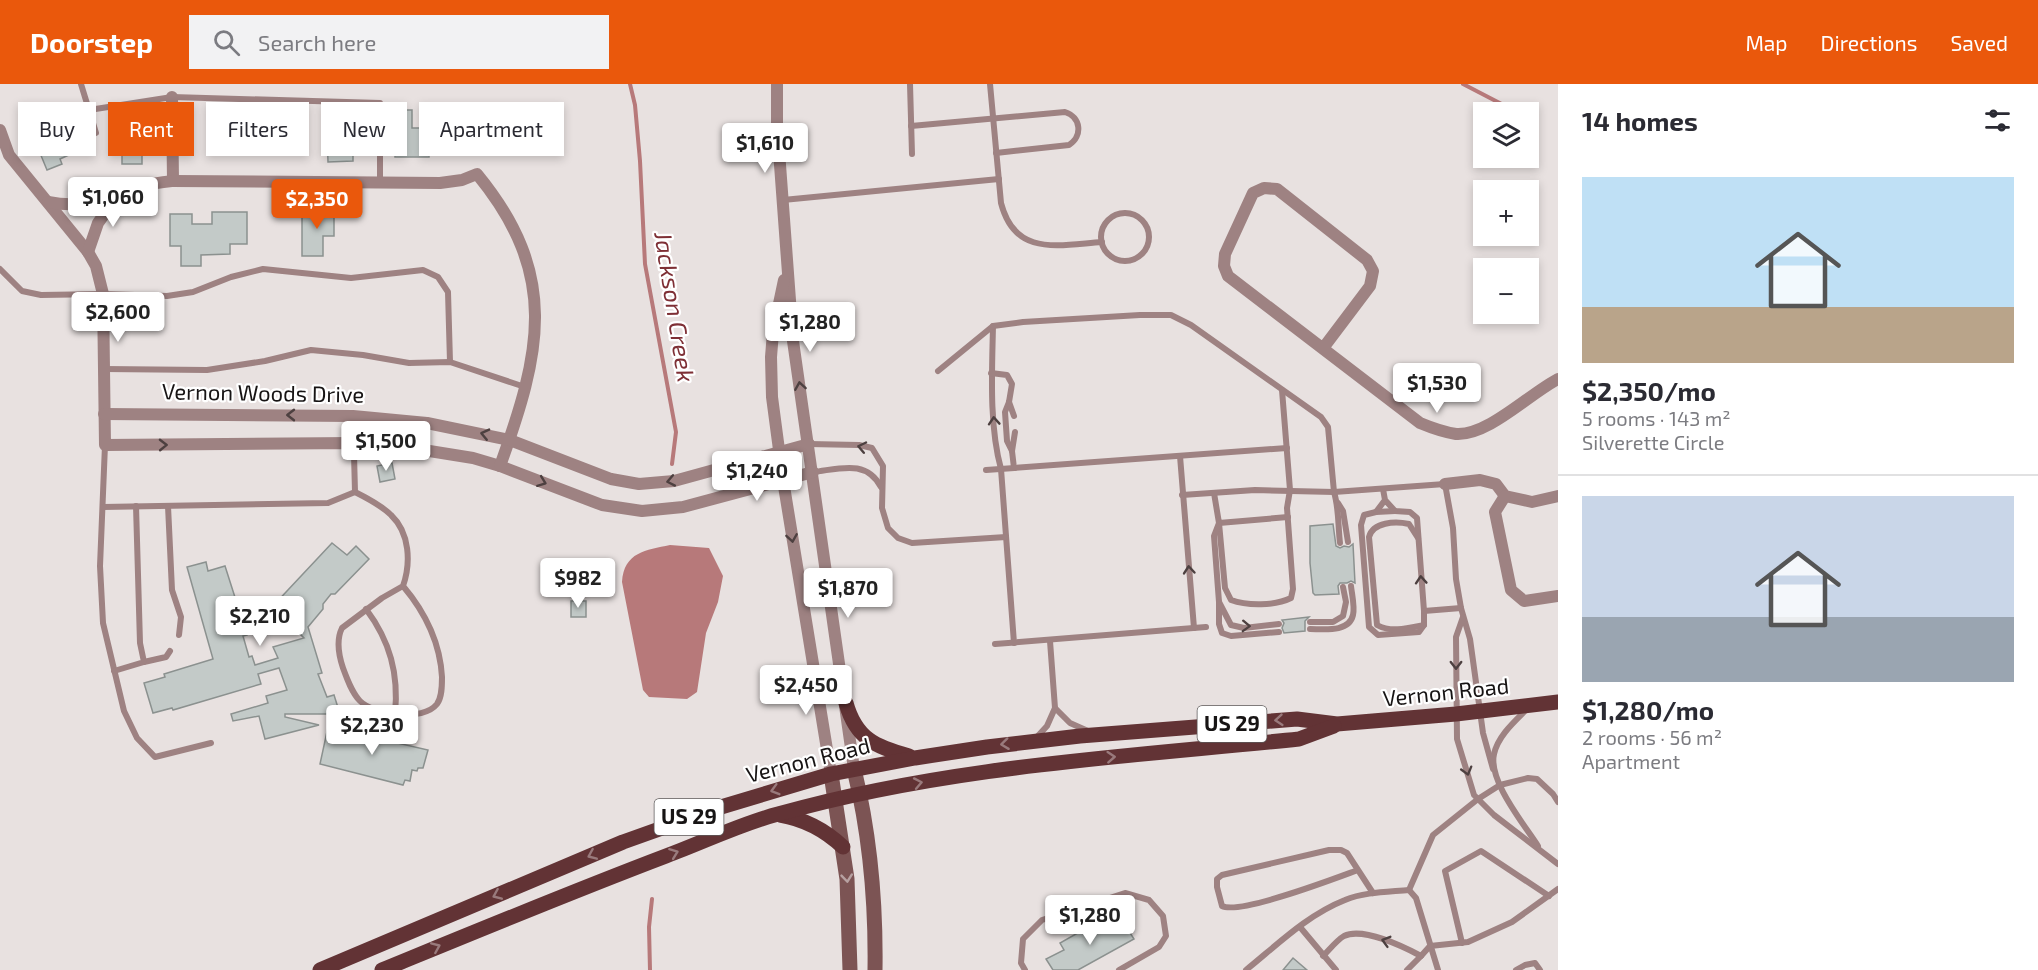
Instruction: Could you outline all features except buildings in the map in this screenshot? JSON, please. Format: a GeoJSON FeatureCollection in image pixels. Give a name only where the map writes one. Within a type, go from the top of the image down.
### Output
{"type":"FeatureCollection","features":[{"type":"Feature","properties":{"kind":"main road","name":"Vernon Road"},"geometry":{"type":"LineString","coordinates":[[320,970],[671,824],[831,774],[915,758],[1034,741],[1297,719],[1337,724],[1456,714],[1558,702]]}},
{"type":"Feature","properties":{"kind":"main road"},"geometry":{"type":"LineString","coordinates":[[846,704],[853,722],[865,738],[886,750],[915,758]]}},
{"type":"Feature","properties":{"kind":"main road","name":"Vernon Road"},"geometry":{"type":"LineString","coordinates":[[382,970],[560,896],[777,814],[835,799],[949,777],[1029,765],[1299,739],[1337,724]]}},
{"type":"Feature","properties":{"kind":"main road"},"geometry":{"type":"LineString","coordinates":[[777,814],[816,827],[843,847]]}},
{"type":"Feature","properties":{"kind":"street"},"geometry":{"type":"LineString","coordinates":[[777,84],[777,124],[793,341],[855,769],[868,841],[873,891],[875,970]]}},
{"type":"Feature","properties":{"kind":"street"},"geometry":{"type":"LineString","coordinates":[[172,97],[173,181]]}},
{"type":"Feature","properties":{"kind":"street"},"geometry":{"type":"LineString","coordinates":[[0,130],[9,154],[88,252],[96,266],[103,294],[105,445],[354,443],[436,451],[500,466],[602,505],[642,511],[682,507],[813,472]]}},
{"type":"Feature","properties":{"kind":"street"},"geometry":{"type":"LineString","coordinates":[[48,202],[60,205],[84,205],[147,185],[173,181],[440,183],[462,180],[477,174],[500,203],[524,252],[534,287],[536,312],[536,338],[525,387],[500,466]]}},
{"type":"Feature","properties":{"kind":"street"},"geometry":{"type":"LineString","coordinates":[[1324,347],[1370,286],[1373,271],[1367,260],[1277,189],[1264,188],[1253,193],[1225,254],[1224,266],[1228,276],[1324,347],[1420,423],[1438,431],[1458,434],[1481,430],[1558,379]]}},
{"type":"Feature","properties":{"kind":"street"},"geometry":{"type":"LineString","coordinates":[[88,252],[98,223],[119,194]]}},
{"type":"Feature","properties":{"kind":"street"},"geometry":{"type":"LineString","coordinates":[[788,264],[773,332],[772,397],[783,480],[843,847],[849,910],[850,970]]}},
{"type":"Feature","properties":{"kind":"street","name":"Vernon Woods Drive"},"geometry":{"type":"LineString","coordinates":[[104,414],[352,416],[427,423],[510,440],[611,479],[639,484],[674,481],[809,444]]}},
{"type":"Feature","properties":{"kind":"street"},"geometry":{"type":"LineString","coordinates":[[1445,484],[1480,480],[1496,483],[1505,496],[1532,502],[1558,496]]}},
{"type":"Feature","properties":{"kind":"street"},"geometry":{"type":"LineString","coordinates":[[1505,496],[1495,512],[1511,590],[1524,601],[1558,596]]}},
{"type":"Feature","properties":{"kind":"lane"},"geometry":{"type":"LineString","coordinates":[[81,84],[87,102]]}},
{"type":"Feature","properties":{"kind":"lane"},"geometry":{"type":"LineString","coordinates":[[910,84],[912,154]]}},
{"type":"Feature","properties":{"kind":"lane"},"geometry":{"type":"LineString","coordinates":[[990,84],[1001,203],[1005,219],[1014,231],[1028,242],[1041,245],[1102,242]]}},
{"type":"Feature","properties":{"kind":"lane"},"geometry":{"type":"LineString","coordinates":[[96,109],[172,97],[380,102],[380,183]]}},
{"type":"Feature","properties":{"kind":"lane"},"geometry":{"type":"LineString","coordinates":[[911,126],[1065,112],[1077,119],[1078,135],[1069,145],[996,153]]}},
{"type":"Feature","properties":{"kind":"lane"},"geometry":{"type":"LineString","coordinates":[[783,201],[999,179]]}},
{"type":"Feature","properties":{"kind":"lane"},"geometry":{"type":"LineString","coordinates":[[1119,213],[1134,214],[1141,219],[1149,232],[1147,248],[1136,258],[1128,261],[1113,257],[1106,252],[1102,242],[1102,230],[1106,222],[1119,213]]}},
{"type":"Feature","properties":{"kind":"lane"},"geometry":{"type":"LineString","coordinates":[[0,269],[22,291],[40,295],[180,295],[231,277],[264,269],[351,278],[423,270],[438,277],[448,292],[450,362]]}},
{"type":"Feature","properties":{"kind":"lane"},"geometry":{"type":"LineString","coordinates":[[938,371],[993,326],[1023,322],[1172,315],[1191,325],[1322,417],[1328,427],[1334,492],[1343,511],[1348,542]]}},
{"type":"Feature","properties":{"kind":"lane"},"geometry":{"type":"LineString","coordinates":[[993,326],[992,373],[997,455],[1014,643]]}},
{"type":"Feature","properties":{"kind":"lane"},"geometry":{"type":"LineString","coordinates":[[103,369],[207,370],[265,361],[311,350],[363,355],[409,363],[450,362],[525,387]]}},
{"type":"Feature","properties":{"kind":"lane"},"geometry":{"type":"LineString","coordinates":[[992,373],[1007,375],[1012,384],[1005,412],[1007,441],[1012,451]]}},
{"type":"Feature","properties":{"kind":"lane"},"geometry":{"type":"LineString","coordinates":[[1214,493],[1225,588],[1231,600],[1240,603],[1260,603],[1283,602],[1291,598],[1293,590],[1287,508],[1290,490],[1282,390]]}},
{"type":"Feature","properties":{"kind":"lane"},"geometry":{"type":"LineString","coordinates":[[1009,402],[1014,416]]}},
{"type":"Feature","properties":{"kind":"lane"},"geometry":{"type":"LineString","coordinates":[[352,416],[355,492]]}},
{"type":"Feature","properties":{"kind":"lane"},"geometry":{"type":"LineString","coordinates":[[1014,468],[1012,451],[1016,432]]}},
{"type":"Feature","properties":{"kind":"lane"},"geometry":{"type":"LineString","coordinates":[[809,444],[859,445],[872,448],[883,466],[882,508],[888,528],[898,538],[912,543],[923,543],[1006,537]]}},
{"type":"Feature","properties":{"kind":"lane"},"geometry":{"type":"LineString","coordinates":[[105,445],[100,566],[103,623],[124,711],[137,738],[155,757],[211,742]]}},
{"type":"Feature","properties":{"kind":"lane"},"geometry":{"type":"LineString","coordinates":[[986,470],[1287,448]]}},
{"type":"Feature","properties":{"kind":"lane"},"geometry":{"type":"LineString","coordinates":[[1180,456],[1194,628]]}},
{"type":"Feature","properties":{"kind":"lane"},"geometry":{"type":"LineString","coordinates":[[813,472],[847,468],[864,470],[875,477],[882,489]]}},
{"type":"Feature","properties":{"kind":"lane"},"geometry":{"type":"LineString","coordinates":[[1182,495],[1255,490],[1334,492],[1445,484],[1453,528],[1456,579],[1463,617],[1470,639],[1483,733],[1500,785],[1542,852]]}},
{"type":"Feature","properties":{"kind":"lane"},"geometry":{"type":"LineString","coordinates":[[1383,489],[1385,500],[1395,511]]}},
{"type":"Feature","properties":{"kind":"lane"},"geometry":{"type":"LineString","coordinates":[[103,507],[328,503],[355,492]]}},
{"type":"Feature","properties":{"kind":"lane"},"geometry":{"type":"LineString","coordinates":[[355,492],[391,515],[402,532],[408,561],[403,586],[351,620],[338,634],[343,666],[349,684],[359,700],[368,707],[395,714],[415,715],[432,708],[441,696],[440,658],[432,632],[420,608],[403,586]]}},
{"type":"Feature","properties":{"kind":"lane"},"geometry":{"type":"LineString","coordinates":[[1376,512],[1385,500]]}},
{"type":"Feature","properties":{"kind":"lane"},"geometry":{"type":"LineString","coordinates":[[1337,502],[1340,543]]}},
{"type":"Feature","properties":{"kind":"lane"},"geometry":{"type":"LineString","coordinates":[[168,506],[172,590],[181,617],[179,635]]}},
{"type":"Feature","properties":{"kind":"lane"},"geometry":{"type":"LineString","coordinates":[[136,507],[140,643],[144,662]]}},
{"type":"Feature","properties":{"kind":"lane"},"geometry":{"type":"LineString","coordinates":[[1395,511],[1410,512],[1417,518],[1424,625],[1419,632],[1378,635],[1369,627],[1361,525],[1364,515],[1395,511]]}},
{"type":"Feature","properties":{"kind":"lane"},"geometry":{"type":"LineString","coordinates":[[1219,523],[1288,518]]}},
{"type":"Feature","properties":{"kind":"lane"},"geometry":{"type":"LineString","coordinates":[[1219,523],[1214,536],[1219,624],[1222,633],[1231,636],[1279,632]]}},
{"type":"Feature","properties":{"kind":"lane"},"geometry":{"type":"LineString","coordinates":[[1418,538],[1409,524],[1403,523],[1376,526],[1371,530],[1369,537],[1377,625],[1384,629],[1408,629],[1424,625]]}},
{"type":"Feature","properties":{"kind":"lane"},"geometry":{"type":"LineString","coordinates":[[1343,587],[1347,602],[1343,616],[1333,622],[1310,625],[1339,628],[1349,623],[1353,615],[1351,586]]}},
{"type":"Feature","properties":{"kind":"lane"},"geometry":{"type":"LineString","coordinates":[[1219,602],[1231,625],[1244,628],[1279,624]]}},
{"type":"Feature","properties":{"kind":"lane"},"geometry":{"type":"LineString","coordinates":[[1424,611],[1461,608]]}},
{"type":"Feature","properties":{"kind":"lane"},"geometry":{"type":"LineString","coordinates":[[366,609],[382,632],[392,658],[397,686],[395,714]]}},
{"type":"Feature","properties":{"kind":"lane"},"geometry":{"type":"LineString","coordinates":[[1463,617],[1456,637],[1457,739],[1474,795],[1494,815],[1558,864]]}},
{"type":"Feature","properties":{"kind":"lane"},"geometry":{"type":"LineString","coordinates":[[994,644],[1206,627]]}},
{"type":"Feature","properties":{"kind":"lane"},"geometry":{"type":"LineString","coordinates":[[1034,741],[1047,726],[1055,708],[1050,641]]}},
{"type":"Feature","properties":{"kind":"lane"},"geometry":{"type":"LineString","coordinates":[[114,671],[166,657],[170,651]]}},
{"type":"Feature","properties":{"kind":"lane"},"geometry":{"type":"LineString","coordinates":[[1493,769],[1494,753],[1505,731],[1530,706]]}},
{"type":"Feature","properties":{"kind":"lane"},"geometry":{"type":"LineString","coordinates":[[1055,708],[1070,723],[1097,735]]}},
{"type":"Feature","properties":{"kind":"lane"},"geometry":{"type":"LineString","coordinates":[[1409,890],[1433,835],[1478,799],[1500,785],[1528,778],[1538,779],[1558,802]]}},
{"type":"Feature","properties":{"kind":"lane"},"geometry":{"type":"LineString","coordinates":[[1358,870],[1296,892],[1234,908],[1222,906],[1217,887],[1217,879],[1222,875],[1329,850],[1341,850],[1347,853],[1373,893]]}},
{"type":"Feature","properties":{"kind":"lane"},"geometry":{"type":"LineString","coordinates":[[1462,943],[1445,871],[1481,851],[1549,896]]}},
{"type":"Feature","properties":{"kind":"lane"},"geometry":{"type":"LineString","coordinates":[[1407,970],[1430,946],[1468,942],[1512,922],[1558,889]]}},
{"type":"Feature","properties":{"kind":"lane"},"geometry":{"type":"LineString","coordinates":[[1246,970],[1308,920],[1345,900],[1373,893],[1409,890]]}},
{"type":"Feature","properties":{"kind":"lane"},"geometry":{"type":"LineString","coordinates":[[1409,890],[1416,898],[1438,970]]}},
{"type":"Feature","properties":{"kind":"lane"},"geometry":{"type":"LineString","coordinates":[[1025,970],[1021,963],[1023,939],[1042,920],[1125,893],[1149,900],[1163,916],[1166,936],[1159,947],[1119,970]]}},
{"type":"Feature","properties":{"kind":"lane"},"geometry":{"type":"LineString","coordinates":[[1300,927],[1336,970]]}},
{"type":"Feature","properties":{"kind":"lane"},"geometry":{"type":"LineString","coordinates":[[1323,956],[1344,936],[1357,934],[1391,942],[1421,956]]}},
{"type":"Feature","properties":{"kind":"lane"},"geometry":{"type":"LineString","coordinates":[[1516,970],[1526,964],[1535,963],[1540,970]]}},
{"type":"Feature","properties":{"kind":"shaded area"},"geometry":{"type":"Polygon","coordinates":[[[670,545],[709,548],[723,576],[718,602],[706,633],[697,692],[687,699],[649,697],[643,690],[622,582],[627,564],[632,558],[645,551],[670,545]]]}},
{"type":"Feature","properties":{"kind":"waterway","name":"Jackson Creek"},"geometry":{"type":"LineString","coordinates":[[630,84],[635,105],[640,161],[645,264],[676,432],[672,464]]}},
{"type":"Feature","properties":{"kind":"waterway"},"geometry":{"type":"LineString","coordinates":[[1463,84],[1498,102]]}},
{"type":"Feature","properties":{"kind":"waterway","name":"Jackson Creek"},"geometry":{"type":"LineString","coordinates":[[650,970],[649,927],[652,899]]}}]}
